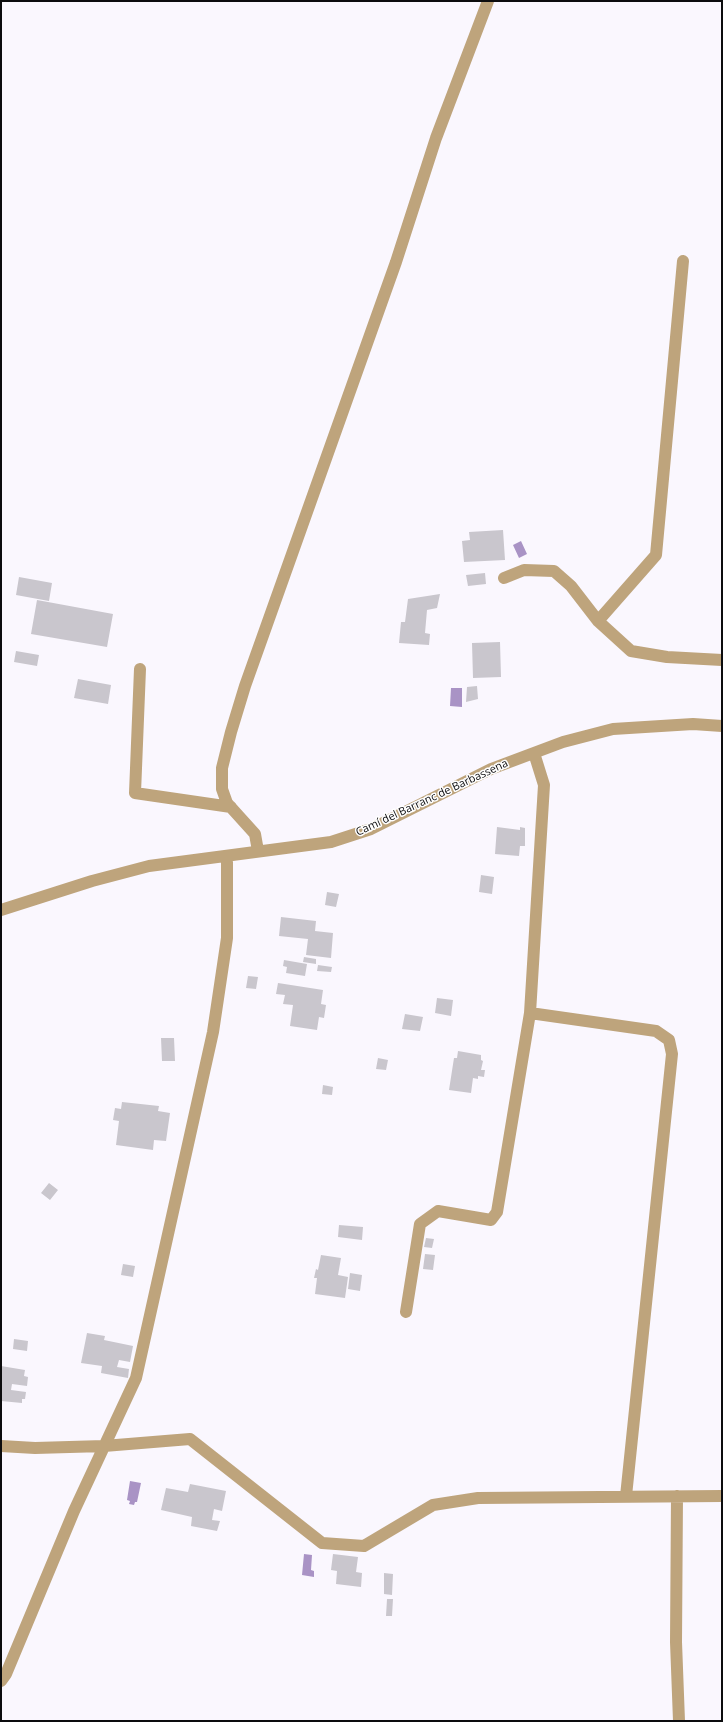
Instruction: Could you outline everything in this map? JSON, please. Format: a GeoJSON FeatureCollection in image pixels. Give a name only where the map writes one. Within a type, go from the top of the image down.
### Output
{"type":"FeatureCollection","features":[{"type":"Feature","properties":{"kind":"street"},"geometry":{"type":"LineString","coordinates":[[258,851],[255,834],[227,803],[222,789],[222,768],[245,686],[396,262],[436,138],[488,1]]}},
{"type":"Feature","properties":{"kind":"street"},"geometry":{"type":"LineString","coordinates":[[598,621],[656,555],[684,261]]}},
{"type":"Feature","properties":{"kind":"street"},"geometry":{"type":"LineString","coordinates":[[504,578],[524,570],[554,571],[571,586],[598,621],[631,651],[667,657],[722,660]]}},
{"type":"Feature","properties":{"kind":"street"},"geometry":{"type":"LineString","coordinates":[[140,669],[135,793],[231,807]]}},
{"type":"Feature","properties":{"kind":"street","name":"Camí del Barranc de Barbassena"},"geometry":{"type":"LineString","coordinates":[[1,910],[92,881],[149,866],[331,842],[371,828],[491,768],[563,742],[613,729],[693,724],[722,726]]}},
{"type":"Feature","properties":{"kind":"street"},"geometry":{"type":"LineString","coordinates":[[406,1312],[420,1224],[438,1211],[491,1220],[497,1212],[530,1013],[544,785],[534,753]]}},
{"type":"Feature","properties":{"kind":"street"},"geometry":{"type":"LineString","coordinates":[[1,1681],[6,1674],[74,1511],[136,1378],[213,1032],[227,938],[226,856]]}},
{"type":"Feature","properties":{"kind":"street"},"geometry":{"type":"LineString","coordinates":[[530,1013],[656,1031],[669,1040],[672,1054],[626,1496]]}},
{"type":"Feature","properties":{"kind":"street"},"geometry":{"type":"LineString","coordinates":[[1,1446],[35,1448],[104,1446],[190,1439],[322,1542],[364,1546],[433,1505],[478,1498],[722,1496]]}},
{"type":"Feature","properties":{"kind":"street"},"geometry":{"type":"LineString","coordinates":[[677,1496],[676,1642],[679,1721]]}},
{"type":"Feature","properties":{"kind":"shaded area"},"geometry":{"type":"Polygon","coordinates":[[[521,541],[527,554],[519,558],[513,545],[521,541]]]}},
{"type":"Feature","properties":{"kind":"shaded area"},"geometry":{"type":"Polygon","coordinates":[[[451,688],[462,688],[462,707],[450,706],[451,688]]]}},
{"type":"Feature","properties":{"kind":"shaded area"},"geometry":{"type":"Polygon","coordinates":[[[130,1481],[141,1483],[137,1502],[135,1502],[134,1505],[129,1504],[130,1501],[127,1500],[130,1481]]]}},
{"type":"Feature","properties":{"kind":"shaded area"},"geometry":{"type":"Polygon","coordinates":[[[304,1554],[312,1555],[311,1570],[314,1571],[314,1577],[302,1575],[304,1554]]]}},
{"type":"Feature","properties":{"kind":"building"},"geometry":{"type":"Polygon","coordinates":[[[503,530],[505,560],[464,562],[462,541],[470,540],[469,532],[503,530]]]}},
{"type":"Feature","properties":{"kind":"building"},"geometry":{"type":"Polygon","coordinates":[[[485,573],[486,584],[468,586],[466,575],[485,573]]]}},
{"type":"Feature","properties":{"kind":"building"},"geometry":{"type":"Polygon","coordinates":[[[19,577],[52,583],[49,601],[16,595],[19,577]]]}},
{"type":"Feature","properties":{"kind":"building"},"geometry":{"type":"Polygon","coordinates":[[[440,594],[437,608],[427,610],[425,633],[430,634],[429,645],[399,643],[401,622],[405,622],[408,599],[440,594]]]}},
{"type":"Feature","properties":{"kind":"building"},"geometry":{"type":"Polygon","coordinates":[[[37,600],[113,614],[107,647],[31,634],[37,600]]]}},
{"type":"Feature","properties":{"kind":"building"},"geometry":{"type":"Polygon","coordinates":[[[500,642],[501,677],[473,678],[472,643],[500,642]]]}},
{"type":"Feature","properties":{"kind":"building"},"geometry":{"type":"Polygon","coordinates":[[[16,651],[39,655],[37,666],[14,662],[16,651]]]}},
{"type":"Feature","properties":{"kind":"building"},"geometry":{"type":"Polygon","coordinates":[[[78,679],[111,685],[108,704],[74,698],[78,679]]]}},
{"type":"Feature","properties":{"kind":"building"},"geometry":{"type":"Polygon","coordinates":[[[477,686],[478,699],[466,702],[467,687],[477,686]]]}},
{"type":"Feature","properties":{"kind":"building"},"geometry":{"type":"Polygon","coordinates":[[[497,827],[520,830],[520,827],[525,828],[525,846],[520,846],[519,856],[495,854],[497,827]]]}},
{"type":"Feature","properties":{"kind":"building"},"geometry":{"type":"Polygon","coordinates":[[[481,875],[494,877],[492,894],[479,892],[481,875]]]}},
{"type":"Feature","properties":{"kind":"building"},"geometry":{"type":"Polygon","coordinates":[[[327,892],[339,894],[336,907],[325,905],[327,892]]]}},
{"type":"Feature","properties":{"kind":"building"},"geometry":{"type":"Polygon","coordinates":[[[281,917],[316,921],[315,931],[333,933],[331,958],[306,955],[308,939],[279,936],[281,917]]]}},
{"type":"Feature","properties":{"kind":"building"},"geometry":{"type":"Polygon","coordinates":[[[304,957],[316,959],[316,964],[303,962],[304,957]]]}},
{"type":"Feature","properties":{"kind":"building"},"geometry":{"type":"Polygon","coordinates":[[[284,960],[307,964],[305,976],[286,973],[287,967],[283,966],[284,960]]]}},
{"type":"Feature","properties":{"kind":"building"},"geometry":{"type":"Polygon","coordinates":[[[318,965],[332,967],[331,972],[317,971],[318,965]]]}},
{"type":"Feature","properties":{"kind":"building"},"geometry":{"type":"Polygon","coordinates":[[[248,976],[258,977],[256,989],[246,988],[248,976]]]}},
{"type":"Feature","properties":{"kind":"building"},"geometry":{"type":"Polygon","coordinates":[[[278,983],[323,990],[321,1004],[326,1005],[324,1018],[319,1017],[317,1030],[290,1026],[293,1005],[283,1004],[285,995],[276,994],[278,983]]]}},
{"type":"Feature","properties":{"kind":"building"},"geometry":{"type":"Polygon","coordinates":[[[437,998],[453,1000],[451,1016],[435,1013],[437,998]]]}},
{"type":"Feature","properties":{"kind":"building"},"geometry":{"type":"Polygon","coordinates":[[[405,1014],[423,1017],[420,1031],[402,1029],[405,1014]]]}},
{"type":"Feature","properties":{"kind":"building"},"geometry":{"type":"Polygon","coordinates":[[[161,1038],[174,1038],[175,1061],[162,1061],[161,1038]]]}},
{"type":"Feature","properties":{"kind":"building"},"geometry":{"type":"Polygon","coordinates":[[[458,1051],[481,1055],[481,1060],[483,1061],[481,1070],[485,1070],[484,1077],[478,1076],[478,1079],[473,1078],[471,1093],[449,1090],[454,1058],[457,1058],[458,1051]]]}},
{"type":"Feature","properties":{"kind":"building"},"geometry":{"type":"Polygon","coordinates":[[[378,1058],[388,1060],[386,1070],[376,1069],[378,1058]]]}},
{"type":"Feature","properties":{"kind":"building"},"geometry":{"type":"Polygon","coordinates":[[[323,1085],[333,1087],[332,1095],[322,1094],[323,1085]]]}},
{"type":"Feature","properties":{"kind":"building"},"geometry":{"type":"Polygon","coordinates":[[[122,1102],[159,1106],[158,1111],[170,1113],[166,1141],[154,1140],[153,1150],[116,1145],[119,1121],[113,1120],[115,1108],[121,1109],[122,1102]]]}},
{"type":"Feature","properties":{"kind":"building"},"geometry":{"type":"Polygon","coordinates":[[[49,1183],[58,1190],[50,1200],[41,1193],[49,1183]]]}},
{"type":"Feature","properties":{"kind":"building"},"geometry":{"type":"Polygon","coordinates":[[[339,1225],[363,1227],[362,1240],[338,1237],[339,1225]]]}},
{"type":"Feature","properties":{"kind":"building"},"geometry":{"type":"Polygon","coordinates":[[[426,1238],[434,1239],[432,1248],[424,1247],[426,1238]]]}},
{"type":"Feature","properties":{"kind":"building"},"geometry":{"type":"Polygon","coordinates":[[[425,1254],[435,1255],[433,1270],[423,1269],[425,1254]]]}},
{"type":"Feature","properties":{"kind":"building"},"geometry":{"type":"Polygon","coordinates":[[[321,1255],[341,1258],[338,1275],[348,1277],[345,1298],[315,1294],[317,1278],[314,1278],[316,1269],[318,1270],[321,1255]]]}},
{"type":"Feature","properties":{"kind":"building"},"geometry":{"type":"Polygon","coordinates":[[[123,1264],[135,1266],[133,1277],[121,1275],[123,1264]]]}},
{"type":"Feature","properties":{"kind":"building"},"geometry":{"type":"Polygon","coordinates":[[[350,1273],[362,1275],[360,1291],[348,1289],[350,1273]]]}},
{"type":"Feature","properties":{"kind":"building"},"geometry":{"type":"Polygon","coordinates":[[[87,1333],[105,1336],[104,1340],[133,1346],[130,1362],[119,1360],[117,1367],[129,1369],[128,1378],[101,1373],[102,1366],[81,1363],[87,1333]]]}},
{"type":"Feature","properties":{"kind":"building"},"geometry":{"type":"Polygon","coordinates":[[[14,1339],[28,1341],[27,1351],[13,1349],[14,1339]]]}},
{"type":"Feature","properties":{"kind":"building"},"geometry":{"type":"Polygon","coordinates":[[[1,1366],[25,1370],[24,1376],[28,1377],[27,1386],[12,1384],[11,1390],[26,1392],[25,1399],[22,1399],[22,1403],[1,1401],[1,1366]]]}},
{"type":"Feature","properties":{"kind":"building"},"geometry":{"type":"Polygon","coordinates":[[[190,1484],[226,1491],[222,1511],[214,1509],[212,1520],[220,1521],[217,1531],[191,1526],[192,1517],[161,1510],[166,1488],[188,1492],[190,1484]]]}},
{"type":"Feature","properties":{"kind":"building"},"geometry":{"type":"Polygon","coordinates":[[[333,1554],[358,1557],[356,1572],[362,1573],[361,1587],[336,1584],[337,1571],[331,1570],[333,1554]]]}},
{"type":"Feature","properties":{"kind":"building"},"geometry":{"type":"Polygon","coordinates":[[[384,1573],[393,1574],[392,1595],[384,1594],[384,1573]]]}},
{"type":"Feature","properties":{"kind":"building"},"geometry":{"type":"Polygon","coordinates":[[[387,1599],[393,1599],[392,1616],[386,1616],[387,1599]]]}}]}
